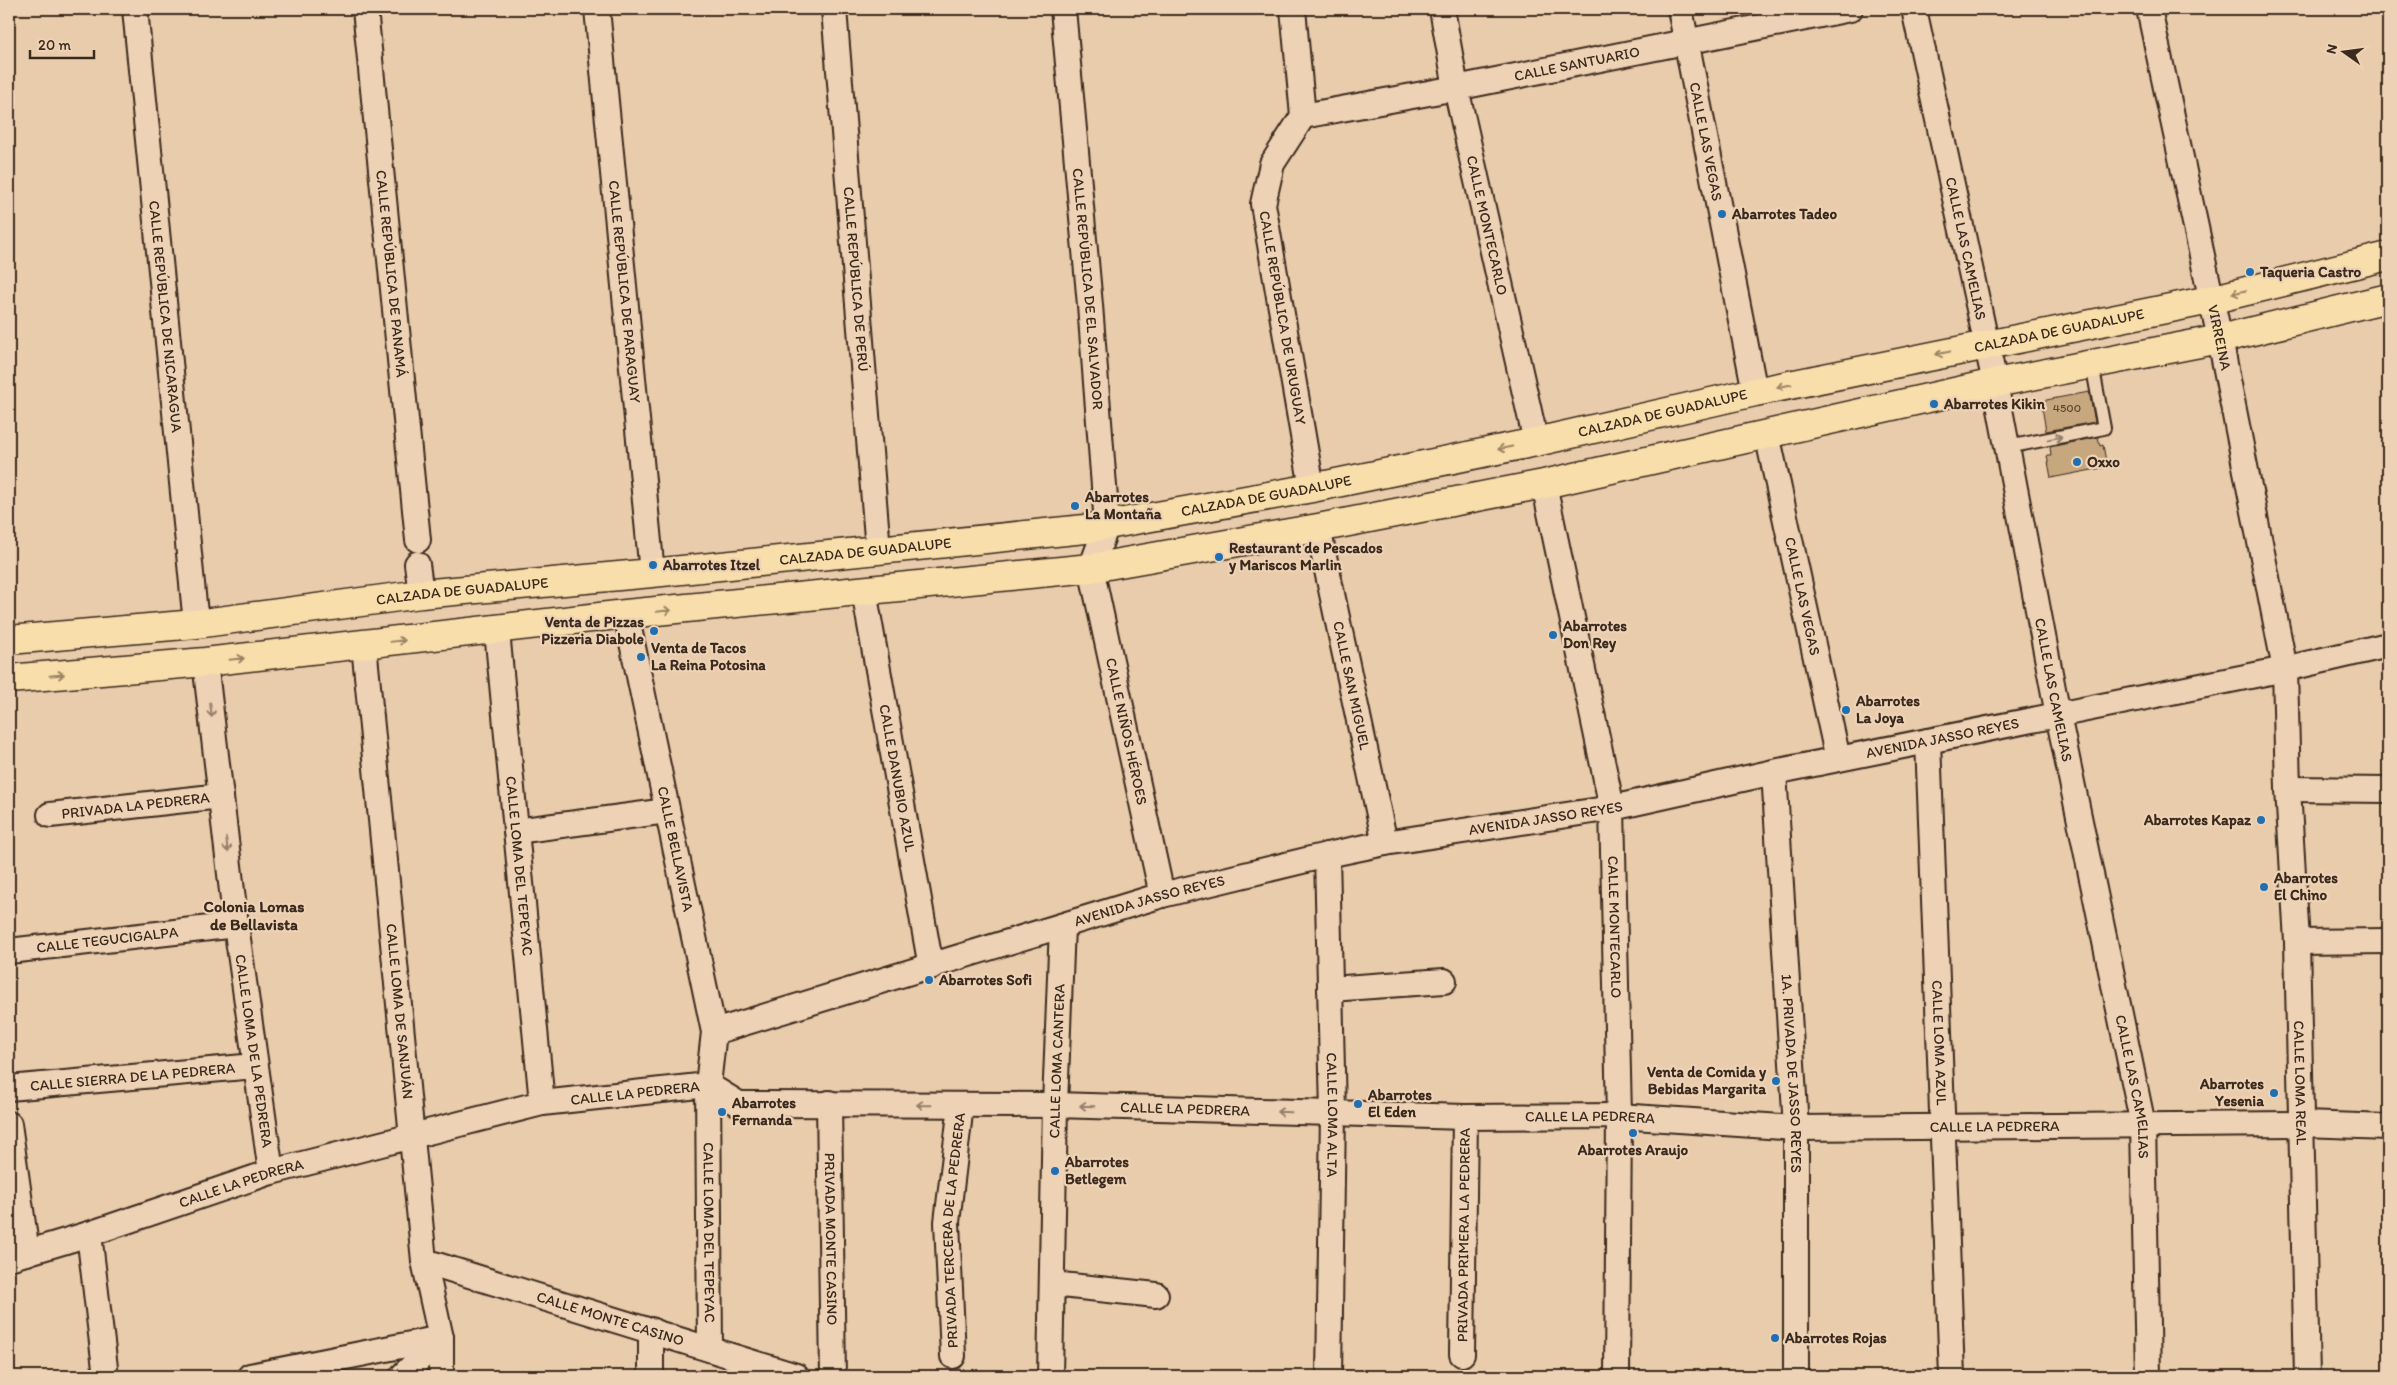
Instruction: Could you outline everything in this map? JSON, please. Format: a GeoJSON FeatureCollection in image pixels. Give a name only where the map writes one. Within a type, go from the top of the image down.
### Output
{"type":"FeatureCollection","features":[{"type":"Feature","properties":{"kind":"main road","name":"CALZADA DE GUADALUPE"},"geometry":{"type":"LineString","coordinates":[[9,640],[196,624],[421,594],[652,573],[1107,526],[1312,488],[1536,442],[1755,392],[2210,300],[2388,256]]}},
{"type":"Feature","properties":{"kind":"main road"},"geometry":{"type":"LineString","coordinates":[[9,679],[205,662],[626,614],[1091,568],[1318,528],[1544,484],[1995,383],[2220,339],[2388,298]]}},
{"type":"Feature","properties":{"kind":"street","name":"CALLE REPÚBLICA DE NICARAGUA"},"geometry":{"type":"LineString","coordinates":[[135,9],[196,624]]}},
{"type":"Feature","properties":{"kind":"street","name":"CALLE REPÚBLICA DE PANAMÁ"},"geometry":{"type":"LineString","coordinates":[[365,9],[418,540]]}},
{"type":"Feature","properties":{"kind":"street","name":"CALLE REPÚBLICA DE PARAGUAY"},"geometry":{"type":"LineString","coordinates":[[597,9],[652,573]]}},
{"type":"Feature","properties":{"kind":"street","name":"CALLE REPÚBLICA DE PERÚ"},"geometry":{"type":"LineString","coordinates":[[834,9],[878,550]]}},
{"type":"Feature","properties":{"kind":"street","name":"CALLE REPÚBLICA DE EL SALVADOR"},"geometry":{"type":"LineString","coordinates":[[1063,9],[1090,305],[1107,526],[1091,568]]}},
{"type":"Feature","properties":{"kind":"street"},"geometry":{"type":"LineString","coordinates":[[1293,9],[1303,116]]}},
{"type":"Feature","properties":{"kind":"street","name":"CALLE MONTECARLO"},"geometry":{"type":"LineString","coordinates":[[1442,9],[1456,88],[1536,442]]}},
{"type":"Feature","properties":{"kind":"street","name":"CALLE LAS VEGAS"},"geometry":{"type":"LineString","coordinates":[[1680,9],[1755,392]]}},
{"type":"Feature","properties":{"kind":"street","name":"CALLE SANTUARIO"},"geometry":{"type":"LineString","coordinates":[[1303,116],[1456,88],[1850,9]]}},
{"type":"Feature","properties":{"kind":"street","name":"CALLE LAS CAMELIAS"},"geometry":{"type":"LineString","coordinates":[[1914,9],[1995,383],[2058,715],[2143,1125],[2148,1376]]}},
{"type":"Feature","properties":{"kind":"street","name":"VIRREINA"},"geometry":{"type":"LineString","coordinates":[[2149,9],[2210,300],[2220,339],[2285,669]]}},
{"type":"Feature","properties":{"kind":"street","name":"CALLE REPÚBLICA DE URUGUAY"},"geometry":{"type":"LineString","coordinates":[[1303,116],[1272,164],[1263,204],[1312,488]]}},
{"type":"Feature","properties":{"kind":"street","name":"CALLE LAS VEGAS"},"geometry":{"type":"LineString","coordinates":[[1767,434],[1838,759]]}},
{"type":"Feature","properties":{"kind":"street","name":"CALLE MONTECARLO"},"geometry":{"type":"LineString","coordinates":[[1544,484],[1612,808],[1619,1116],[1617,1376]]}},
{"type":"Feature","properties":{"kind":"street","name":"CALLE SAN MIGUEL"},"geometry":{"type":"LineString","coordinates":[[1318,528],[1385,843]]}},
{"type":"Feature","properties":{"kind":"street"},"geometry":{"type":"LineString","coordinates":[[418,564],[421,594]]}},
{"type":"Feature","properties":{"kind":"street","name":"CALLE NIÑOS HÉROES"},"geometry":{"type":"LineString","coordinates":[[1091,568],[1162,895]]}},
{"type":"Feature","properties":{"kind":"street","name":"CALLE DANUBIO AZUL"},"geometry":{"type":"LineString","coordinates":[[864,591],[931,967]]}},
{"type":"Feature","properties":{"kind":"street","name":"CALLE BELLAVISTA"},"geometry":{"type":"LineString","coordinates":[[626,614],[714,1032],[708,1085]]}},
{"type":"Feature","properties":{"kind":"street","name":"CALLE LOMA DEL TEPEYAC"},"geometry":{"type":"LineString","coordinates":[[497,630],[542,1102]]}},
{"type":"Feature","properties":{"kind":"street","name":"CALLE LOMA DE SANJUÁN"},"geometry":{"type":"LineString","coordinates":[[364,645],[424,1261],[441,1338],[441,1376]]}},
{"type":"Feature","properties":{"kind":"street","name":"AVENIDA JASSO REYES"},"geometry":{"type":"LineString","coordinates":[[714,1032],[1162,895],[1327,855],[1385,843],[1612,808],[1928,740],[2285,669],[2388,645]]}},
{"type":"Feature","properties":{"kind":"street","name":"CALLE LOMA DE LA PEDRERA"},"geometry":{"type":"LineString","coordinates":[[205,662],[236,925],[271,1172]]}},
{"type":"Feature","properties":{"kind":"street","name":"CALLE LOMA REAL"},"geometry":{"type":"LineString","coordinates":[[2285,669],[2288,789],[2297,942],[2303,1124],[2307,1376]]}},
{"type":"Feature","properties":{"kind":"street","name":"CALLE LOMA AZUL"},"geometry":{"type":"LineString","coordinates":[[1928,740],[1952,1376]]}},
{"type":"Feature","properties":{"kind":"street","name":"1A. PRIVADA DE JASSO REYES"},"geometry":{"type":"LineString","coordinates":[[1774,772],[1796,1128],[1796,1376]]}},
{"type":"Feature","properties":{"kind":"street"},"geometry":{"type":"LineString","coordinates":[[2288,789],[2388,790]]}},
{"type":"Feature","properties":{"kind":"street","name":"PRIVADA LA PEDRERA"},"geometry":{"type":"LineString","coordinates":[[50,815],[221,796]]}},
{"type":"Feature","properties":{"kind":"street"},"geometry":{"type":"LineString","coordinates":[[516,831],[667,812]]}},
{"type":"Feature","properties":{"kind":"street","name":"CALLE LOMA ALTA"},"geometry":{"type":"LineString","coordinates":[[1327,855],[1333,1114],[1329,1376]]}},
{"type":"Feature","properties":{"kind":"street","name":"CALLE TEGUCIGALPA"},"geometry":{"type":"LineString","coordinates":[[9,951],[236,925]]}},
{"type":"Feature","properties":{"kind":"street","name":"CALLE LOMA CANTERA"},"geometry":{"type":"LineString","coordinates":[[1050,1376],[1055,1105],[1062,926]]}},
{"type":"Feature","properties":{"kind":"street"},"geometry":{"type":"LineString","coordinates":[[2297,942],[2388,941]]}},
{"type":"Feature","properties":{"kind":"street"},"geometry":{"type":"LineString","coordinates":[[1330,989],[1444,981]]}},
{"type":"Feature","properties":{"kind":"street","name":"CALLE SIERRA DE LA PEDRERA"},"geometry":{"type":"LineString","coordinates":[[9,1088],[255,1066]]}},
{"type":"Feature","properties":{"kind":"street","name":"CALLE LOMA DEL TEPEYAC"},"geometry":{"type":"LineString","coordinates":[[708,1085],[710,1349]]}},
{"type":"Feature","properties":{"kind":"street","name":"CALLE LA PEDRERA"},"geometry":{"type":"LineString","coordinates":[[18,1255],[89,1234],[271,1172],[542,1102],[708,1085],[739,1104],[1055,1105],[1465,1117],[1619,1116],[1796,1128],[2303,1124],[2388,1128]]}},
{"type":"Feature","properties":{"kind":"street","name":"PRIVADA MONTE CASINO"},"geometry":{"type":"LineString","coordinates":[[829,1103],[833,1376]]}},
{"type":"Feature","properties":{"kind":"street","name":"PRIVADA TERCERA DE LA PEDRERA"},"geometry":{"type":"LineString","coordinates":[[953,1356],[947,1222],[961,1105]]}},
{"type":"Feature","properties":{"kind":"street","name":"PRIVADA PRIMERA LA PEDRERA"},"geometry":{"type":"LineString","coordinates":[[1462,1354],[1465,1117]]}},
{"type":"Feature","properties":{"kind":"street"},"geometry":{"type":"LineString","coordinates":[[9,1124],[18,1255]]}},
{"type":"Feature","properties":{"kind":"street"},"geometry":{"type":"LineString","coordinates":[[89,1234],[106,1376]]}},
{"type":"Feature","properties":{"kind":"street","name":"CALLE MONTE CASINO"},"geometry":{"type":"LineString","coordinates":[[424,1261],[796,1376]]}},
{"type":"Feature","properties":{"kind":"street"},"geometry":{"type":"LineString","coordinates":[[1052,1284],[1156,1294]]}},
{"type":"Feature","properties":{"kind":"street"},"geometry":{"type":"LineString","coordinates":[[651,1330],[651,1376]]}},
{"type":"Feature","properties":{"kind":"street"},"geometry":{"type":"LineString","coordinates":[[250,1376],[441,1338]]}},
{"type":"Feature","properties":{"kind":"street"},"geometry":{"type":"LineString","coordinates":[[402,1376],[441,1338]]}},
{"type":"Feature","properties":{"kind":"lane"},"geometry":{"type":"LineString","coordinates":[[2008,447],[2104,428],[2092,364]]}},
{"type":"Feature","properties":{"kind":"building"},"geometry":{"type":"Polygon","coordinates":[[[2089,392],[2095,422],[2046,431],[2041,401],[2089,392]]]}},
{"type":"Feature","properties":{"kind":"building","name":"Oxxo"},"geometry":{"type":"Polygon","coordinates":[[[2098,437],[2100,446],[2103,445],[2107,467],[2051,478],[2047,456],[2051,456],[2050,447],[2098,437]]]}},
{"type":"Feature","properties":{"kind":"place","name":"Abarrotes Tadeo"},"geometry":{"type":"Point","coordinates":[1722,214]}},
{"type":"Feature","properties":{"kind":"place","name":"Taqueria Castro"},"geometry":{"type":"Point","coordinates":[2250,272]}},
{"type":"Feature","properties":{"kind":"place","name":"Abarrotes Kikin"},"geometry":{"type":"Point","coordinates":[1934,404]}},
{"type":"Feature","properties":{"kind":"place","name":"Oxxo"},"geometry":{"type":"Point","coordinates":[2077,462]}},
{"type":"Feature","properties":{"kind":"place","name":"Abarrotes La Montaña"},"geometry":{"type":"Point","coordinates":[1075,506]}},
{"type":"Feature","properties":{"kind":"place","name":"Restaurant de Pescados y Mariscos Marlin"},"geometry":{"type":"Point","coordinates":[1219,557]}},
{"type":"Feature","properties":{"kind":"place","name":"Abarrotes Itzel"},"geometry":{"type":"Point","coordinates":[653,565]}},
{"type":"Feature","properties":{"kind":"place","name":"Venta de Pizzas Pizzeria Diabole"},"geometry":{"type":"Point","coordinates":[654,631]}},
{"type":"Feature","properties":{"kind":"place","name":"Abarrotes Don Rey"},"geometry":{"type":"Point","coordinates":[1553,635]}},
{"type":"Feature","properties":{"kind":"place","name":"Venta de Tacos La Reina Potosina"},"geometry":{"type":"Point","coordinates":[641,657]}},
{"type":"Feature","properties":{"kind":"place","name":"Abarrotes La Joya"},"geometry":{"type":"Point","coordinates":[1846,710]}},
{"type":"Feature","properties":{"kind":"place","name":"Abarrotes Kapaz"},"geometry":{"type":"Point","coordinates":[2261,820]}},
{"type":"Feature","properties":{"kind":"place","name":"Abarrotes El Chino"},"geometry":{"type":"Point","coordinates":[2264,887]}},
{"type":"Feature","properties":{"kind":"place","name":"Abarrotes Sofi"},"geometry":{"type":"Point","coordinates":[929,980]}},
{"type":"Feature","properties":{"kind":"place","name":"Venta de Comida y Bebidas Margarita"},"geometry":{"type":"Point","coordinates":[1776,1081]}},
{"type":"Feature","properties":{"kind":"place","name":"Abarrotes Yesenia"},"geometry":{"type":"Point","coordinates":[2274,1093]}},
{"type":"Feature","properties":{"kind":"place","name":"Abarrotes El Eden"},"geometry":{"type":"Point","coordinates":[1358,1104]}},
{"type":"Feature","properties":{"kind":"place","name":"Abarrotes Fernanda"},"geometry":{"type":"Point","coordinates":[722,1112]}},
{"type":"Feature","properties":{"kind":"place","name":"Abarrotes Araujo"},"geometry":{"type":"Point","coordinates":[1633,1133]}},
{"type":"Feature","properties":{"kind":"place","name":"Abarrotes Betlegem"},"geometry":{"type":"Point","coordinates":[1055,1171]}},
{"type":"Feature","properties":{"kind":"place","name":"Abarrotes Rojas"},"geometry":{"type":"Point","coordinates":[1775,1338]}},
{"type":"Feature","properties":{"kind":"district","name":"Colonia Lomas de Bellavista"},"geometry":{"type":"Point","coordinates":[254,915]}}]}
